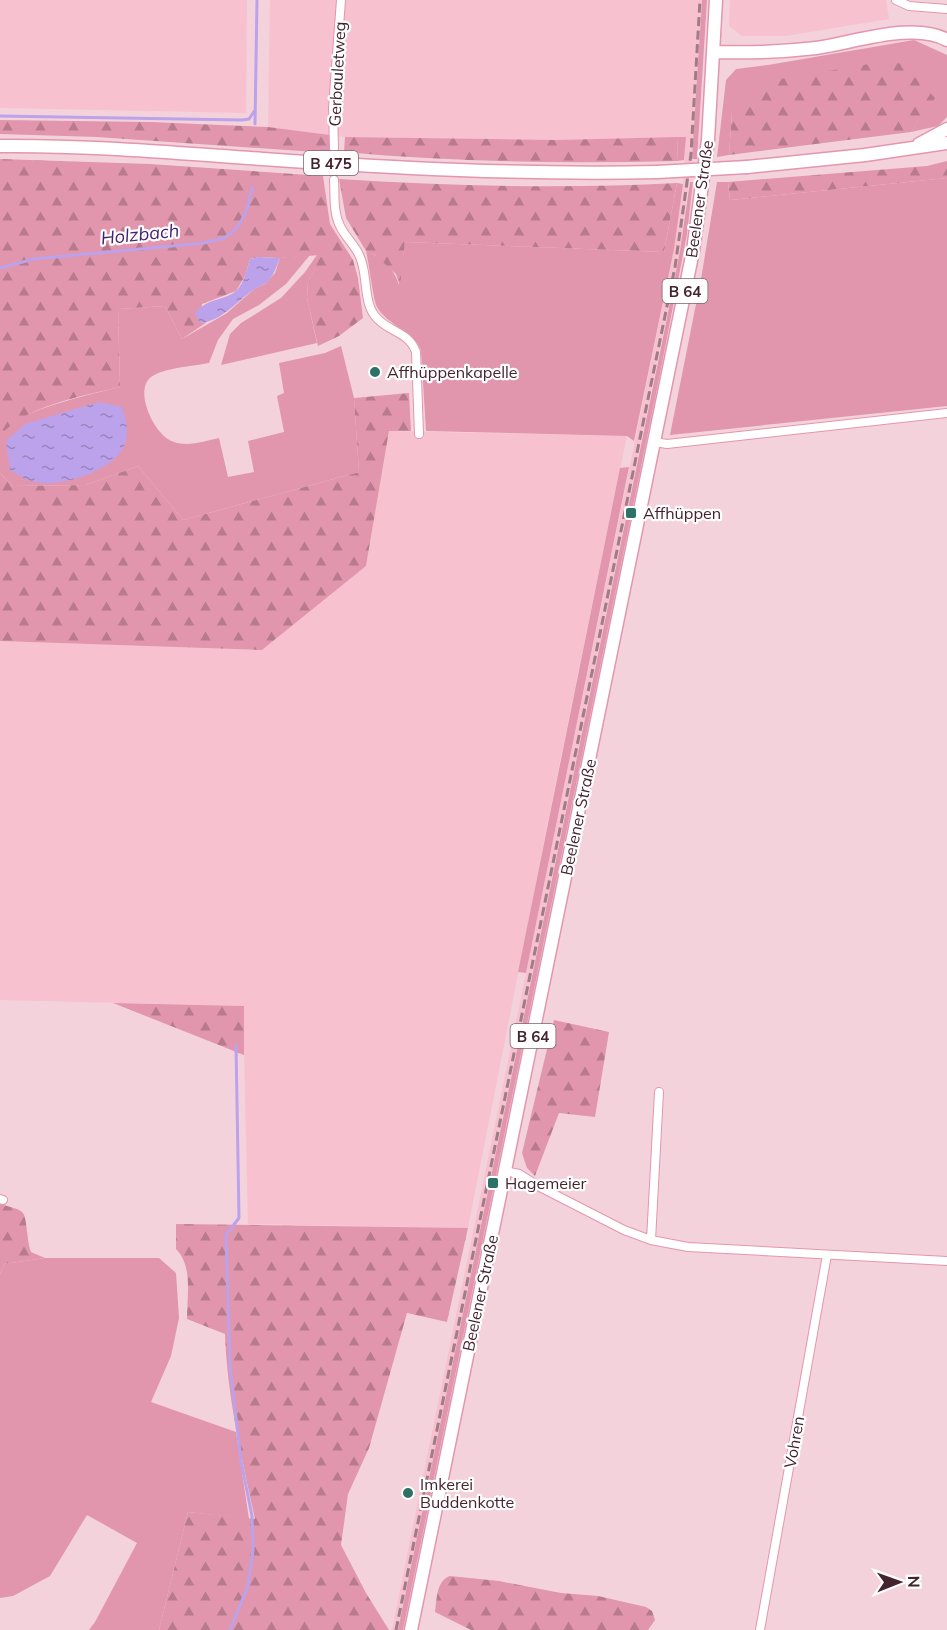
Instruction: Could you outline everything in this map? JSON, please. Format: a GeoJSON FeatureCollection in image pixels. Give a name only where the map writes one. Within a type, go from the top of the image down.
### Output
{"type":"FeatureCollection","features":[{"type":"Feature","properties":{"kind":"main road","name":"Beelener Straße"},"geometry":{"type":"LineString","coordinates":[[411,1630],[655,442],[700,208],[708,140],[717,0]]}},
{"type":"Feature","properties":{"kind":"main road"},"geometry":{"type":"LineString","coordinates":[[714,52],[762,52],[814,48],[916,32],[934,34],[947,40]]}},
{"type":"Feature","properties":{"kind":"main road"},"geometry":{"type":"LineString","coordinates":[[906,150],[947,129]]}},
{"type":"Feature","properties":{"kind":"main road","name":"B 475"},"geometry":{"type":"LineString","coordinates":[[0,146],[117,150],[454,171],[539,174],[657,172],[747,167],[906,150],[947,143]]}},
{"type":"Feature","properties":{"kind":"street","name":"Gerbauletweg"},"geometry":{"type":"LineString","coordinates":[[334,148],[333,108],[340,0]]}},
{"type":"Feature","properties":{"kind":"street"},"geometry":{"type":"LineString","coordinates":[[896,0],[909,6],[947,9]]}},
{"type":"Feature","properties":{"kind":"street"},"geometry":{"type":"LineString","coordinates":[[334,180],[336,215],[340,227],[360,256],[370,307],[376,318],[412,341],[416,352],[419,434]]}},
{"type":"Feature","properties":{"kind":"street"},"geometry":{"type":"LineString","coordinates":[[655,442],[667,444],[947,413]]}},
{"type":"Feature","properties":{"kind":"street"},"geometry":{"type":"LineString","coordinates":[[651,1240],[659,1092]]}},
{"type":"Feature","properties":{"kind":"street"},"geometry":{"type":"LineString","coordinates":[[505,1171],[519,1174],[624,1230],[651,1240],[688,1246],[947,1261]]}},
{"type":"Feature","properties":{"kind":"street","name":"Vohren"},"geometry":{"type":"LineString","coordinates":[[760,1630],[827,1255]]}},
{"type":"Feature","properties":{"kind":"shaded area"},"geometry":{"type":"Polygon","coordinates":[[[0,0],[247,0],[246,113],[0,108],[0,0]]]}},
{"type":"Feature","properties":{"kind":"shaded area"},"geometry":{"type":"Polygon","coordinates":[[[270,0],[702,0],[692,159],[680,251],[398,1630],[392,1630],[665,294],[683,184],[686,137],[556,140],[345,137],[268,127],[270,0]]]}},
{"type":"Feature","properties":{"kind":"shaded area"},"geometry":{"type":"Polygon","coordinates":[[[730,0],[886,0],[889,19],[786,36],[742,36],[729,26],[730,0]]]}},
{"type":"Feature","properties":{"kind":"shaded area"},"geometry":{"type":"Polygon","coordinates":[[[389,431],[627,436],[468,1228],[248,1224],[243,1006],[0,1000],[0,641],[262,650],[366,566],[389,431]]]}},
{"type":"Feature","properties":{"kind":"green space"},"geometry":{"type":"Polygon","coordinates":[[[702,0],[707,0],[697,159],[692,159],[702,0]]]}},
{"type":"Feature","properties":{"kind":"green space"},"geometry":{"type":"Polygon","coordinates":[[[914,40],[947,55],[947,117],[938,126],[911,132],[934,98],[732,111],[729,155],[717,157],[726,80],[736,69],[914,40]]]}},
{"type":"Feature","properties":{"kind":"green space"},"geometry":{"type":"Polygon","coordinates":[[[887,61],[902,64],[935,98],[911,132],[729,155],[732,111],[768,81],[887,61]]]}},
{"type":"Feature","properties":{"kind":"green space"},"geometry":{"type":"Polygon","coordinates":[[[0,120],[151,122],[268,127],[330,135],[330,153],[97,137],[0,134],[0,120]]]}},
{"type":"Feature","properties":{"kind":"green space"},"geometry":{"type":"Polygon","coordinates":[[[345,137],[556,140],[678,137],[677,161],[593,162],[469,160],[344,152],[345,137]]]}},
{"type":"Feature","properties":{"kind":"green space"},"geometry":{"type":"Polygon","coordinates":[[[678,137],[686,137],[684,160],[677,161],[678,137]]]}},
{"type":"Feature","properties":{"kind":"green space"},"geometry":{"type":"Polygon","coordinates":[[[0,159],[150,164],[323,176],[330,224],[353,260],[358,278],[363,318],[339,336],[318,346],[307,298],[308,282],[321,255],[250,259],[245,276],[236,291],[202,304],[200,323],[207,322],[182,339],[165,306],[118,309],[120,387],[39,410],[24,417],[0,436],[0,159]]]}},
{"type":"Feature","properties":{"kind":"green space"},"geometry":{"type":"Polygon","coordinates":[[[947,161],[947,178],[730,200],[728,182],[927,166],[947,161]]]}},
{"type":"Feature","properties":{"kind":"green space"},"geometry":{"type":"Polygon","coordinates":[[[947,178],[947,406],[670,435],[701,279],[717,182],[728,182],[730,200],[947,178]]]}},
{"type":"Feature","properties":{"kind":"green space"},"geometry":{"type":"Polygon","coordinates":[[[339,179],[508,186],[677,183],[664,252],[405,242],[400,286],[396,274],[375,255],[366,251],[346,218],[339,179]]]}},
{"type":"Feature","properties":{"kind":"green space"},"geometry":{"type":"Polygon","coordinates":[[[690,182],[693,182],[687,234],[659,379],[403,1630],[398,1630],[663,338],[680,251],[690,182]]]}},
{"type":"Feature","properties":{"kind":"green space"},"geometry":{"type":"Polygon","coordinates":[[[677,183],[683,184],[674,249],[634,441],[627,436],[426,431],[421,350],[412,338],[387,319],[377,307],[366,251],[387,264],[399,285],[405,242],[664,252],[677,183]]]}},
{"type":"Feature","properties":{"kind":"green space"},"geometry":{"type":"Polygon","coordinates":[[[322,254],[308,282],[307,298],[317,343],[221,365],[230,334],[241,323],[281,298],[317,255],[322,254]]]}},
{"type":"Feature","properties":{"kind":"green space"},"geometry":{"type":"Polygon","coordinates":[[[310,255],[286,284],[259,305],[233,319],[218,340],[209,363],[171,369],[151,377],[144,392],[145,402],[154,423],[167,438],[185,444],[219,438],[228,477],[254,472],[248,441],[284,432],[277,396],[284,393],[279,363],[325,353],[341,346],[354,398],[359,472],[183,520],[138,466],[86,485],[13,486],[0,473],[0,436],[6,427],[19,419],[54,405],[120,387],[118,309],[165,306],[182,339],[227,313],[254,289],[265,284],[275,273],[280,258],[310,255]]]}},
{"type":"Feature","properties":{"kind":"green space"},"geometry":{"type":"Polygon","coordinates":[[[409,393],[411,431],[389,431],[366,566],[262,650],[0,641],[0,473],[13,486],[86,485],[138,466],[183,520],[359,472],[354,398],[409,393]]]}},
{"type":"Feature","properties":{"kind":"green space"},"geometry":{"type":"Polygon","coordinates":[[[629,467],[526,973],[518,972],[620,468],[629,467]]]}},
{"type":"Feature","properties":{"kind":"green space"},"geometry":{"type":"Polygon","coordinates":[[[113,1003],[244,1006],[244,1055],[113,1003]]]}},
{"type":"Feature","properties":{"kind":"green space"},"geometry":{"type":"Polygon","coordinates":[[[554,1020],[609,1032],[595,1117],[559,1113],[535,1176],[527,1168],[522,1153],[554,1020]]]}},
{"type":"Feature","properties":{"kind":"green space"},"geometry":{"type":"Polygon","coordinates":[[[0,1204],[16,1208],[23,1213],[31,1252],[45,1258],[4,1264],[0,1274],[0,1204]]]}},
{"type":"Feature","properties":{"kind":"green space"},"geometry":{"type":"Polygon","coordinates":[[[176,1224],[468,1228],[447,1322],[407,1313],[369,1448],[348,1494],[341,1545],[366,1593],[389,1630],[159,1630],[188,1512],[255,1519],[232,1404],[225,1334],[187,1319],[187,1273],[185,1264],[176,1249],[176,1224]]]}},
{"type":"Feature","properties":{"kind":"green space"},"geometry":{"type":"Polygon","coordinates":[[[45,1258],[159,1258],[176,1273],[179,1318],[171,1356],[151,1402],[236,1432],[249,1519],[188,1512],[159,1630],[89,1630],[137,1543],[87,1515],[50,1576],[13,1596],[0,1598],[0,1274],[4,1264],[45,1258]]]}},
{"type":"Feature","properties":{"kind":"green space"},"geometry":{"type":"Polygon","coordinates":[[[450,1576],[499,1581],[561,1593],[598,1596],[646,1607],[652,1611],[655,1620],[648,1630],[471,1630],[435,1612],[440,1586],[445,1578],[450,1576]]]}},
{"type":"Feature","properties":{"kind":"water"},"geometry":{"type":"Polygon","coordinates":[[[280,258],[269,280],[222,315],[200,323],[195,313],[206,304],[237,290],[250,259],[280,258]]]}},
{"type":"Feature","properties":{"kind":"water"},"geometry":{"type":"Polygon","coordinates":[[[99,402],[122,407],[126,420],[125,444],[111,462],[86,475],[59,482],[35,482],[10,470],[6,441],[25,424],[99,402]]]}},
{"type":"Feature","properties":{"kind":"waterway","name":"Holzbach"},"geometry":{"type":"LineString","coordinates":[[255,124],[257,0]]}},
{"type":"Feature","properties":{"kind":"waterway"},"geometry":{"type":"LineString","coordinates":[[0,116],[242,120],[249,119],[255,110]]}},
{"type":"Feature","properties":{"kind":"waterway","name":"Holzbach"},"geometry":{"type":"LineString","coordinates":[[0,268],[34,259],[204,243],[224,238],[231,234],[240,222],[247,209],[252,187]]}},
{"type":"Feature","properties":{"kind":"waterway"},"geometry":{"type":"LineString","coordinates":[[230,1630],[248,1586],[253,1550],[252,1516],[241,1461],[230,1366],[226,1235],[239,1218],[236,1045]]}},
{"type":"Feature","properties":{"kind":"tunnel"},"geometry":{"type":"LineString","coordinates":[[334,148],[334,180]]}},
{"type":"Feature","properties":{"kind":"railway"},"geometry":{"type":"LineString","coordinates":[[396,1630],[675,267],[691,154],[700,0]]}},
{"type":"Feature","properties":{"kind":"place","name":"Affhüppenkapelle"},"geometry":{"type":"Point","coordinates":[375,372]}},
{"type":"Feature","properties":{"kind":"place","name":"Affhüppen"},"geometry":{"type":"Point","coordinates":[631,513]}},
{"type":"Feature","properties":{"kind":"place","name":"Hagemeier"},"geometry":{"type":"Point","coordinates":[493,1183]}},
{"type":"Feature","properties":{"kind":"place","name":"Imkerei Buddenkotte"},"geometry":{"type":"Point","coordinates":[408,1493]}}]}
